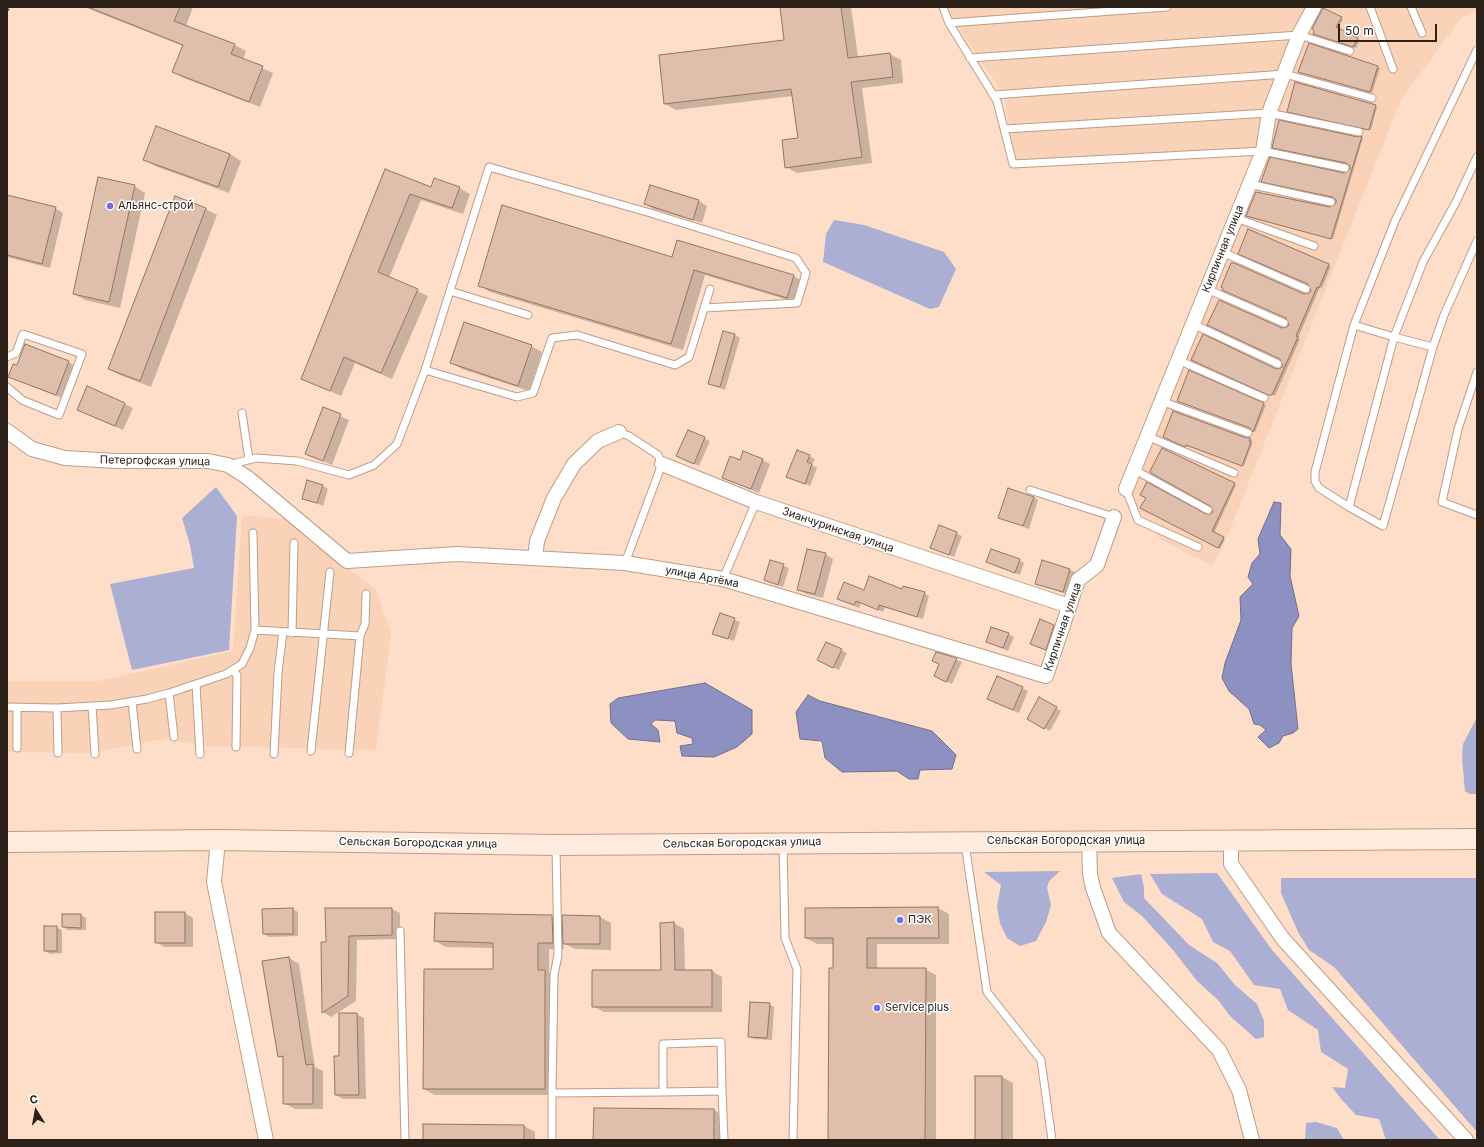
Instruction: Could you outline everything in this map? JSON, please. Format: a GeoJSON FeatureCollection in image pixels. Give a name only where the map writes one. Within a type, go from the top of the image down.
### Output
{"type":"FeatureCollection","features":[{"type":"Feature","properties":{"kind":"main road","name":"Сельская Богородская улица"},"geometry":{"type":"LineString","coordinates":[[7,842],[218,840],[556,845],[783,842],[1477,839]]}},
{"type":"Feature","properties":{"kind":"street","name":"Кирпичная улица"},"geometry":{"type":"LineString","coordinates":[[1126,489],[1263,151],[1269,113],[1299,35],[1314,7]]}},
{"type":"Feature","properties":{"kind":"street","name":"Петергофская улица"},"geometry":{"type":"LineString","coordinates":[[7,431],[32,449],[65,458],[116,461],[208,461],[228,465],[248,478],[347,561]]}},
{"type":"Feature","properties":{"kind":"street"},"geometry":{"type":"LineString","coordinates":[[535,558],[537,541],[554,498],[574,464],[598,441],[619,432]]}},
{"type":"Feature","properties":{"kind":"street","name":"Зианчуринская улица"},"geometry":{"type":"LineString","coordinates":[[662,464],[756,502],[1069,606]]}},
{"type":"Feature","properties":{"kind":"street","name":"Кирпичная улица"},"geometry":{"type":"LineString","coordinates":[[1046,676],[1078,580],[1097,564],[1114,517]]}},
{"type":"Feature","properties":{"kind":"street","name":"улица Артёма"},"geometry":{"type":"LineString","coordinates":[[347,561],[457,554],[625,563],[723,579],[1046,676]]}},
{"type":"Feature","properties":{"kind":"street"},"geometry":{"type":"LineString","coordinates":[[218,840],[214,882],[266,1140]]}},
{"type":"Feature","properties":{"kind":"street"},"geometry":{"type":"LineString","coordinates":[[1089,841],[1090,874],[1093,888],[1109,933],[1219,1050],[1239,1090],[1252,1140]]}},
{"type":"Feature","properties":{"kind":"street"},"geometry":{"type":"LineString","coordinates":[[1231,841],[1231,864],[1283,939],[1466,1140]]}},
{"type":"Feature","properties":{"kind":"lane"},"geometry":{"type":"LineString","coordinates":[[943,7],[949,22],[993,95],[1005,129],[1013,164],[1263,151],[1345,168]]}},
{"type":"Feature","properties":{"kind":"lane"},"geometry":{"type":"LineString","coordinates":[[949,22],[1167,7]]}},
{"type":"Feature","properties":{"kind":"lane"},"geometry":{"type":"LineString","coordinates":[[1370,7],[1393,69]]}},
{"type":"Feature","properties":{"kind":"lane"},"geometry":{"type":"LineString","coordinates":[[1411,7],[1422,33]]}},
{"type":"Feature","properties":{"kind":"lane"},"geometry":{"type":"LineString","coordinates":[[970,58],[1299,35],[1350,52]]}},
{"type":"Feature","properties":{"kind":"lane"},"geometry":{"type":"LineString","coordinates":[[1477,50],[1395,221],[1354,325],[1314,472],[1315,480],[1319,488],[1383,526],[1433,347],[1444,315],[1477,241]]}},
{"type":"Feature","properties":{"kind":"lane"},"geometry":{"type":"LineString","coordinates":[[993,95],[1285,74],[1372,98]]}},
{"type":"Feature","properties":{"kind":"lane"},"geometry":{"type":"LineString","coordinates":[[1005,129],[1269,113],[1359,132]]}},
{"type":"Feature","properties":{"kind":"lane"},"geometry":{"type":"LineString","coordinates":[[1349,507],[1394,337],[1423,262],[1456,202],[1477,157]]}},
{"type":"Feature","properties":{"kind":"lane"},"geometry":{"type":"LineString","coordinates":[[228,465],[256,458],[297,461],[349,475],[374,465],[397,444],[425,370],[488,167],[647,212],[796,258],[806,273],[797,303],[704,308]]}},
{"type":"Feature","properties":{"kind":"lane"},"geometry":{"type":"LineString","coordinates":[[1249,184],[1331,202]]}},
{"type":"Feature","properties":{"kind":"lane"},"geometry":{"type":"LineString","coordinates":[[1236,218],[1314,246]]}},
{"type":"Feature","properties":{"kind":"lane"},"geometry":{"type":"LineString","coordinates":[[1222,252],[1306,289]]}},
{"type":"Feature","properties":{"kind":"lane"},"geometry":{"type":"LineString","coordinates":[[425,370],[517,397],[533,393],[552,338],[576,335],[675,365],[689,357],[710,289]]}},
{"type":"Feature","properties":{"kind":"lane"},"geometry":{"type":"LineString","coordinates":[[1207,289],[1284,323]]}},
{"type":"Feature","properties":{"kind":"lane"},"geometry":{"type":"LineString","coordinates":[[450,291],[528,315]]}},
{"type":"Feature","properties":{"kind":"lane"},"geometry":{"type":"LineString","coordinates":[[1192,324],[1278,364]]}},
{"type":"Feature","properties":{"kind":"lane"},"geometry":{"type":"LineString","coordinates":[[1354,325],[1433,347]]}},
{"type":"Feature","properties":{"kind":"lane"},"geometry":{"type":"LineString","coordinates":[[7,358],[16,354],[23,334],[82,354],[59,415],[22,400],[7,386]]}},
{"type":"Feature","properties":{"kind":"lane"},"geometry":{"type":"LineString","coordinates":[[1178,360],[1264,398]]}},
{"type":"Feature","properties":{"kind":"lane"},"geometry":{"type":"LineString","coordinates":[[1477,372],[1458,429],[1442,502],[1477,515]]}},
{"type":"Feature","properties":{"kind":"lane"},"geometry":{"type":"LineString","coordinates":[[1161,401],[1248,433]]}},
{"type":"Feature","properties":{"kind":"lane"},"geometry":{"type":"LineString","coordinates":[[242,413],[249,460]]}},
{"type":"Feature","properties":{"kind":"lane","name":"Зианчуринская улица"},"geometry":{"type":"LineString","coordinates":[[619,432],[629,436],[658,455],[662,464]]}},
{"type":"Feature","properties":{"kind":"lane"},"geometry":{"type":"LineString","coordinates":[[1147,436],[1234,473]]}},
{"type":"Feature","properties":{"kind":"lane"},"geometry":{"type":"LineString","coordinates":[[625,563],[662,464]]}},
{"type":"Feature","properties":{"kind":"lane"},"geometry":{"type":"LineString","coordinates":[[1134,469],[1208,510]]}},
{"type":"Feature","properties":{"kind":"lane"},"geometry":{"type":"LineString","coordinates":[[1126,489],[1138,520],[1198,547]]}},
{"type":"Feature","properties":{"kind":"lane"},"geometry":{"type":"LineString","coordinates":[[1030,490],[1114,517]]}},
{"type":"Feature","properties":{"kind":"lane"},"geometry":{"type":"LineString","coordinates":[[723,579],[756,502]]}},
{"type":"Feature","properties":{"kind":"lane"},"geometry":{"type":"LineString","coordinates":[[7,707],[57,708],[92,706],[132,701],[170,693],[226,674],[242,664],[250,648],[255,630],[253,533]]}},
{"type":"Feature","properties":{"kind":"lane"},"geometry":{"type":"LineString","coordinates":[[292,633],[294,543]]}},
{"type":"Feature","properties":{"kind":"lane"},"geometry":{"type":"LineString","coordinates":[[311,752],[323,634],[326,624],[330,572]]}},
{"type":"Feature","properties":{"kind":"lane"},"geometry":{"type":"LineString","coordinates":[[349,752],[360,636],[365,624],[366,594]]}},
{"type":"Feature","properties":{"kind":"lane"},"geometry":{"type":"LineString","coordinates":[[255,630],[360,636]]}},
{"type":"Feature","properties":{"kind":"lane"},"geometry":{"type":"LineString","coordinates":[[274,754],[278,674],[282,632]]}},
{"type":"Feature","properties":{"kind":"lane"},"geometry":{"type":"LineString","coordinates":[[232,670],[237,675],[236,747]]}},
{"type":"Feature","properties":{"kind":"lane"},"geometry":{"type":"LineString","coordinates":[[196,684],[200,754]]}},
{"type":"Feature","properties":{"kind":"lane"},"geometry":{"type":"LineString","coordinates":[[170,693],[174,737]]}},
{"type":"Feature","properties":{"kind":"lane"},"geometry":{"type":"LineString","coordinates":[[132,701],[137,749]]}},
{"type":"Feature","properties":{"kind":"lane"},"geometry":{"type":"LineString","coordinates":[[92,706],[95,754]]}},
{"type":"Feature","properties":{"kind":"lane"},"geometry":{"type":"LineString","coordinates":[[17,708],[17,748]]}},
{"type":"Feature","properties":{"kind":"lane"},"geometry":{"type":"LineString","coordinates":[[57,708],[58,753]]}},
{"type":"Feature","properties":{"kind":"lane"},"geometry":{"type":"LineString","coordinates":[[783,842],[786,938],[797,969],[793,1140]]}},
{"type":"Feature","properties":{"kind":"lane"},"geometry":{"type":"LineString","coordinates":[[965,842],[987,992],[1041,1060],[1052,1140]]}},
{"type":"Feature","properties":{"kind":"lane"},"geometry":{"type":"LineString","coordinates":[[552,1140],[554,976],[558,955],[556,845]]}},
{"type":"Feature","properties":{"kind":"lane"},"geometry":{"type":"LineString","coordinates":[[400,931],[405,1140]]}},
{"type":"Feature","properties":{"kind":"lane"},"geometry":{"type":"LineString","coordinates":[[663,1092],[663,1044],[721,1042],[724,1140]]}},
{"type":"Feature","properties":{"kind":"lane"},"geometry":{"type":"LineString","coordinates":[[552,1093],[722,1092]]}},
{"type":"Feature","properties":{"kind":"shaded area"},"geometry":{"type":"Polygon","coordinates":[[[945,7],[1477,7],[1477,10],[1461,18],[1401,100],[1231,527],[1213,566],[1159,538],[1126,489],[1263,151],[1015,161],[1005,97],[945,7]]]}},
{"type":"Feature","properties":{"kind":"shaded area"},"geometry":{"type":"Polygon","coordinates":[[[834,220],[864,225],[944,252],[956,269],[939,307],[930,309],[823,262],[826,234],[834,220]]]}},
{"type":"Feature","properties":{"kind":"shaded area"},"geometry":{"type":"Polygon","coordinates":[[[216,487],[237,516],[229,650],[132,670],[110,584],[194,568],[190,545],[182,518],[216,487]]]}},
{"type":"Feature","properties":{"kind":"shaded area"},"geometry":{"type":"Polygon","coordinates":[[[1274,502],[1281,503],[1280,535],[1291,549],[1290,576],[1299,616],[1292,628],[1291,664],[1298,729],[1293,733],[1283,736],[1279,743],[1269,748],[1258,737],[1266,730],[1260,725],[1254,724],[1249,709],[1229,691],[1222,678],[1225,663],[1241,620],[1240,597],[1253,584],[1248,577],[1252,563],[1260,554],[1258,539],[1274,502]]]}},
{"type":"Feature","properties":{"kind":"shaded area"},"geometry":{"type":"Polygon","coordinates":[[[242,515],[286,519],[376,590],[391,634],[376,750],[204,746],[163,739],[91,753],[7,752],[7,681],[99,681],[233,651],[242,515]]]}},
{"type":"Feature","properties":{"kind":"shaded area"},"geometry":{"type":"Polygon","coordinates":[[[705,683],[752,710],[752,734],[737,747],[714,757],[682,756],[680,746],[693,744],[692,738],[677,733],[675,721],[655,720],[651,724],[658,730],[660,742],[628,739],[611,723],[610,704],[618,698],[705,683]]]}},
{"type":"Feature","properties":{"kind":"shaded area"},"geometry":{"type":"Polygon","coordinates":[[[808,695],[820,701],[932,731],[956,755],[952,769],[920,770],[918,779],[909,779],[897,771],[842,772],[825,758],[822,741],[800,739],[796,712],[808,695]]]}},
{"type":"Feature","properties":{"kind":"shaded area"},"geometry":{"type":"Polygon","coordinates":[[[1477,717],[1477,794],[1470,794],[1465,791],[1462,758],[1463,744],[1477,717]]]}},
{"type":"Feature","properties":{"kind":"shaded area"},"geometry":{"type":"Polygon","coordinates":[[[1060,871],[1049,881],[1047,888],[1051,905],[1046,922],[1036,941],[1020,946],[1007,938],[1000,923],[997,907],[1001,885],[984,872],[1060,871]]]}},
{"type":"Feature","properties":{"kind":"shaded area"},"geometry":{"type":"Polygon","coordinates":[[[1217,873],[1272,950],[1440,1140],[1386,1140],[1379,1119],[1356,1115],[1332,1087],[1345,1088],[1348,1069],[1321,1052],[1318,1030],[1288,1010],[1280,989],[1254,985],[1230,951],[1213,942],[1202,919],[1162,894],[1150,874],[1217,873]]]}},
{"type":"Feature","properties":{"kind":"shaded area"},"geometry":{"type":"Polygon","coordinates":[[[1141,874],[1144,887],[1144,898],[1189,945],[1217,963],[1235,985],[1257,1004],[1264,1021],[1264,1037],[1256,1039],[1230,1016],[1218,1000],[1197,981],[1173,950],[1142,916],[1124,902],[1112,878],[1141,874]]]}},
{"type":"Feature","properties":{"kind":"shaded area"},"geometry":{"type":"Polygon","coordinates":[[[1281,878],[1477,878],[1477,1132],[1334,967],[1309,950],[1298,932],[1281,893],[1281,878]]]}},
{"type":"Feature","properties":{"kind":"shaded area"},"geometry":{"type":"Polygon","coordinates":[[[1316,1122],[1337,1128],[1344,1140],[1305,1140],[1306,1123],[1316,1122]]]}},
{"type":"Feature","properties":{"kind":"building"},"geometry":{"type":"Polygon","coordinates":[[[88,7],[180,7],[174,21],[235,44],[231,54],[263,66],[249,102],[172,72],[183,45],[88,7]]]}},
{"type":"Feature","properties":{"kind":"building"},"geometry":{"type":"Polygon","coordinates":[[[780,7],[841,7],[848,58],[890,53],[893,77],[851,82],[862,157],[785,168],[782,140],[798,138],[791,89],[664,104],[659,55],[784,40],[780,7]]]}},
{"type":"Feature","properties":{"kind":"building"},"geometry":{"type":"Polygon","coordinates":[[[1323,8],[1342,17],[1336,27],[1358,38],[1353,47],[1313,34],[1314,31],[1312,29],[1323,8]]]}},
{"type":"Feature","properties":{"kind":"building"},"geometry":{"type":"Polygon","coordinates":[[[1309,43],[1378,66],[1370,92],[1298,72],[1309,43]]]}},
{"type":"Feature","properties":{"kind":"building"},"geometry":{"type":"Polygon","coordinates":[[[1295,82],[1376,105],[1369,130],[1287,112],[1295,82]]]}},
{"type":"Feature","properties":{"kind":"building"},"geometry":{"type":"Polygon","coordinates":[[[1279,120],[1358,137],[1362,136],[1331,239],[1246,216],[1256,192],[1330,207],[1336,203],[1336,200],[1332,197],[1261,182],[1270,157],[1344,173],[1350,169],[1350,166],[1346,163],[1272,148],[1279,120]]]}},
{"type":"Feature","properties":{"kind":"building"},"geometry":{"type":"Polygon","coordinates":[[[156,126],[230,154],[218,187],[143,160],[156,126]]]}},
{"type":"Feature","properties":{"kind":"building"},"geometry":{"type":"Polygon","coordinates":[[[385,169],[431,187],[434,178],[460,187],[452,208],[410,194],[378,272],[418,289],[381,373],[344,357],[330,391],[301,379],[385,169]]]}},
{"type":"Feature","properties":{"kind":"building"},"geometry":{"type":"Polygon","coordinates":[[[98,177],[135,185],[109,302],[73,294],[98,177]]]}},
{"type":"Feature","properties":{"kind":"building"},"geometry":{"type":"Polygon","coordinates":[[[650,185],[699,200],[693,220],[644,204],[650,185]]]}},
{"type":"Feature","properties":{"kind":"building"},"geometry":{"type":"Polygon","coordinates":[[[7,195],[56,207],[42,264],[7,255],[7,195]]]}},
{"type":"Feature","properties":{"kind":"building"},"geometry":{"type":"Polygon","coordinates":[[[175,196],[206,208],[140,381],[108,369],[175,196]]]}},
{"type":"Feature","properties":{"kind":"building"},"geometry":{"type":"Polygon","coordinates":[[[502,205],[672,257],[677,240],[794,275],[787,298],[694,270],[671,344],[478,286],[502,205]]]}},
{"type":"Feature","properties":{"kind":"building"},"geometry":{"type":"Polygon","coordinates":[[[1248,229],[1329,264],[1319,288],[1317,287],[1296,336],[1298,337],[1272,395],[1268,395],[1191,360],[1203,334],[1276,369],[1283,366],[1280,359],[1207,325],[1219,300],[1282,328],[1289,325],[1286,318],[1222,290],[1223,288],[1221,287],[1231,263],[1304,294],[1311,291],[1308,284],[1238,254],[1248,229]]]}},
{"type":"Feature","properties":{"kind":"building"},"geometry":{"type":"Polygon","coordinates":[[[464,322],[532,345],[518,386],[450,363],[464,322]]]}},
{"type":"Feature","properties":{"kind":"building"},"geometry":{"type":"Polygon","coordinates":[[[723,331],[735,334],[720,387],[708,384],[723,331]]]}},
{"type":"Feature","properties":{"kind":"building"},"geometry":{"type":"Polygon","coordinates":[[[25,344],[69,361],[56,395],[8,377],[13,364],[17,365],[25,344]]]}},
{"type":"Feature","properties":{"kind":"building"},"geometry":{"type":"Polygon","coordinates":[[[1189,370],[1264,403],[1253,432],[1250,428],[1177,401],[1189,370]]]}},
{"type":"Feature","properties":{"kind":"building"},"geometry":{"type":"Polygon","coordinates":[[[87,386],[125,403],[115,426],[77,410],[87,386]]]}},
{"type":"Feature","properties":{"kind":"building"},"geometry":{"type":"Polygon","coordinates":[[[323,407],[341,414],[323,461],[305,454],[323,407]]]}},
{"type":"Feature","properties":{"kind":"building"},"geometry":{"type":"Polygon","coordinates":[[[1173,411],[1246,438],[1250,437],[1249,441],[1251,442],[1242,466],[1186,445],[1185,447],[1163,437],[1173,411]]]}},
{"type":"Feature","properties":{"kind":"building"},"geometry":{"type":"Polygon","coordinates":[[[688,430],[705,437],[694,464],[676,456],[688,430]]]}},
{"type":"Feature","properties":{"kind":"building"},"geometry":{"type":"Polygon","coordinates":[[[1162,448],[1235,483],[1212,531],[1224,537],[1218,548],[1140,508],[1146,498],[1140,495],[1147,482],[1206,514],[1213,512],[1210,506],[1151,473],[1150,471],[1162,448]]]}},
{"type":"Feature","properties":{"kind":"building"},"geometry":{"type":"Polygon","coordinates":[[[797,450],[810,455],[807,462],[812,464],[805,484],[786,477],[797,450]]]}},
{"type":"Feature","properties":{"kind":"building"},"geometry":{"type":"Polygon","coordinates":[[[743,451],[763,459],[751,489],[722,478],[730,456],[740,460],[743,451]]]}},
{"type":"Feature","properties":{"kind":"building"},"geometry":{"type":"Polygon","coordinates":[[[307,480],[323,485],[317,503],[302,499],[307,480]]]}},
{"type":"Feature","properties":{"kind":"building"},"geometry":{"type":"Polygon","coordinates":[[[1008,488],[1034,497],[1023,526],[998,518],[1008,488]]]}},
{"type":"Feature","properties":{"kind":"building"},"geometry":{"type":"Polygon","coordinates":[[[939,525],[957,532],[949,555],[930,548],[939,525]]]}},
{"type":"Feature","properties":{"kind":"building"},"geometry":{"type":"Polygon","coordinates":[[[807,549],[826,553],[815,594],[797,590],[807,549]]]}},
{"type":"Feature","properties":{"kind":"building"},"geometry":{"type":"Polygon","coordinates":[[[991,549],[1020,559],[1015,573],[986,562],[991,549]]]}},
{"type":"Feature","properties":{"kind":"building"},"geometry":{"type":"Polygon","coordinates":[[[770,560],[784,564],[778,585],[764,580],[770,560]]]}},
{"type":"Feature","properties":{"kind":"building"},"geometry":{"type":"Polygon","coordinates":[[[1042,560],[1070,569],[1063,592],[1035,584],[1042,560]]]}},
{"type":"Feature","properties":{"kind":"building"},"geometry":{"type":"Polygon","coordinates":[[[869,576],[902,589],[903,586],[925,592],[917,617],[879,605],[878,610],[856,601],[854,605],[837,599],[844,582],[864,590],[869,576]]]}},
{"type":"Feature","properties":{"kind":"building"},"geometry":{"type":"Polygon","coordinates":[[[720,613],[735,618],[728,639],[712,634],[720,613]]]}},
{"type":"Feature","properties":{"kind":"building"},"geometry":{"type":"Polygon","coordinates":[[[1040,619],[1054,625],[1046,650],[1030,644],[1040,619]]]}},
{"type":"Feature","properties":{"kind":"building"},"geometry":{"type":"Polygon","coordinates":[[[991,627],[1009,633],[1003,648],[986,642],[991,627]]]}},
{"type":"Feature","properties":{"kind":"building"},"geometry":{"type":"Polygon","coordinates":[[[826,642],[842,649],[833,668],[817,660],[826,642]]]}},
{"type":"Feature","properties":{"kind":"building"},"geometry":{"type":"Polygon","coordinates":[[[936,652],[957,658],[946,682],[934,676],[939,664],[932,661],[936,652]]]}},
{"type":"Feature","properties":{"kind":"building"},"geometry":{"type":"Polygon","coordinates":[[[997,676],[1023,687],[1013,710],[987,699],[997,676]]]}},
{"type":"Feature","properties":{"kind":"building"},"geometry":{"type":"Polygon","coordinates":[[[1039,697],[1057,707],[1044,729],[1027,719],[1039,697]]]}},
{"type":"Feature","properties":{"kind":"building"},"geometry":{"type":"Polygon","coordinates":[[[938,907],[939,938],[867,938],[867,968],[926,968],[925,1140],[828,1140],[829,968],[833,968],[833,938],[805,938],[805,908],[938,907]]]}},
{"type":"Feature","properties":{"kind":"building"},"geometry":{"type":"Polygon","coordinates":[[[293,908],[293,934],[263,934],[262,909],[293,908]]]}},
{"type":"Feature","properties":{"kind":"building"},"geometry":{"type":"Polygon","coordinates":[[[325,908],[392,908],[392,935],[349,936],[348,996],[322,1013],[321,942],[326,942],[325,908]]]}},
{"type":"Feature","properties":{"kind":"building"},"geometry":{"type":"Polygon","coordinates":[[[155,912],[185,912],[185,943],[155,943],[155,912]]]}},
{"type":"Feature","properties":{"kind":"building"},"geometry":{"type":"Polygon","coordinates":[[[435,913],[552,915],[553,943],[538,943],[538,970],[545,970],[545,1089],[423,1089],[424,969],[493,969],[493,943],[434,941],[435,913]]]}},
{"type":"Feature","properties":{"kind":"building"},"geometry":{"type":"Polygon","coordinates":[[[62,914],[81,914],[81,928],[62,927],[62,914]]]}},
{"type":"Feature","properties":{"kind":"building"},"geometry":{"type":"Polygon","coordinates":[[[562,915],[600,916],[600,944],[563,944],[562,915]]]}},
{"type":"Feature","properties":{"kind":"building"},"geometry":{"type":"Polygon","coordinates":[[[674,922],[675,970],[712,970],[712,1007],[592,1007],[592,970],[661,970],[660,923],[674,922]]]}},
{"type":"Feature","properties":{"kind":"building"},"geometry":{"type":"Polygon","coordinates":[[[44,926],[57,926],[57,951],[44,951],[44,926]]]}},
{"type":"Feature","properties":{"kind":"building"},"geometry":{"type":"Polygon","coordinates":[[[289,957],[306,1065],[313,1064],[313,1104],[283,1104],[283,1056],[278,1057],[262,961],[289,957]]]}},
{"type":"Feature","properties":{"kind":"building"},"geometry":{"type":"Polygon","coordinates":[[[750,1002],[770,1003],[767,1038],[748,1037],[750,1002]]]}},
{"type":"Feature","properties":{"kind":"building"},"geometry":{"type":"Polygon","coordinates":[[[339,1013],[357,1013],[359,1095],[335,1095],[334,1056],[339,1056],[339,1013]]]}},
{"type":"Feature","properties":{"kind":"building"},"geometry":{"type":"Polygon","coordinates":[[[975,1076],[1002,1076],[1002,1140],[975,1140],[975,1076]]]}},
{"type":"Feature","properties":{"kind":"building"},"geometry":{"type":"Polygon","coordinates":[[[594,1108],[714,1109],[714,1140],[593,1140],[594,1108]]]}},
{"type":"Feature","properties":{"kind":"building"},"geometry":{"type":"Polygon","coordinates":[[[423,1124],[524,1125],[524,1140],[423,1140],[423,1124]]]}},
{"type":"Feature","properties":{"kind":"place","name":"Альянс-строй"},"geometry":{"type":"Point","coordinates":[110,206]}},
{"type":"Feature","properties":{"kind":"place","name":"ПЭК"},"geometry":{"type":"Point","coordinates":[900,920]}},
{"type":"Feature","properties":{"kind":"place","name":"Service plus"},"geometry":{"type":"Point","coordinates":[877,1008]}}]}
